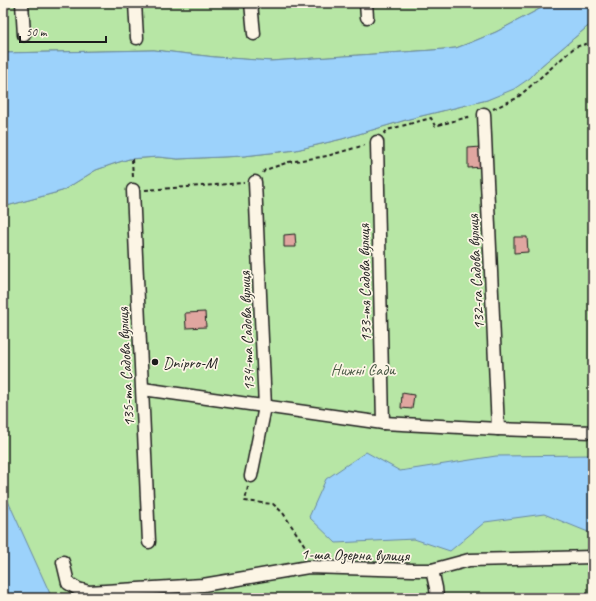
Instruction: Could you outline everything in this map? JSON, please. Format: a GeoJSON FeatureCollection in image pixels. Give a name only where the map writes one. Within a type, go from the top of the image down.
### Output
{"type":"FeatureCollection","features":[{"type":"Feature","properties":{"kind":"street"},"geometry":{"type":"LineString","coordinates":[[22,3],[24,35]]}},
{"type":"Feature","properties":{"kind":"street"},"geometry":{"type":"LineString","coordinates":[[135,3],[137,38]]}},
{"type":"Feature","properties":{"kind":"street"},"geometry":{"type":"LineString","coordinates":[[251,3],[254,34]]}},
{"type":"Feature","properties":{"kind":"street"},"geometry":{"type":"LineString","coordinates":[[366,3],[367,17]]}},
{"type":"Feature","properties":{"kind":"street","name":"132-га Садова вулиця"},"geometry":{"type":"LineString","coordinates":[[484,114],[498,429]]}},
{"type":"Feature","properties":{"kind":"street","name":"133-тя Садова вулиця"},"geometry":{"type":"LineString","coordinates":[[377,142],[383,423]]}},
{"type":"Feature","properties":{"kind":"street","name":"134-та Садова вулиця"},"geometry":{"type":"LineString","coordinates":[[250,476],[265,407],[255,182]]}},
{"type":"Feature","properties":{"kind":"street","name":"135-та Садова вулиця"},"geometry":{"type":"LineString","coordinates":[[133,190],[149,542]]}},
{"type":"Feature","properties":{"kind":"street"},"geometry":{"type":"LineString","coordinates":[[143,389],[383,423],[593,432]]}},
{"type":"Feature","properties":{"kind":"street","name":"1-ша Озерна вулиця"},"geometry":{"type":"LineString","coordinates":[[63,562],[68,582],[78,589],[89,592],[159,593],[308,566],[432,570],[469,560],[593,558]]}},
{"type":"Feature","properties":{"kind":"street"},"geometry":{"type":"LineString","coordinates":[[432,570],[436,588],[436,598]]}},
{"type":"Feature","properties":{"kind":"path"},"geometry":{"type":"LineString","coordinates":[[132,159],[133,190],[255,182],[265,170],[289,162],[326,156],[377,142],[387,130],[431,118],[435,126],[484,114],[517,98],[575,46],[593,42]]}},
{"type":"Feature","properties":{"kind":"path"},"geometry":{"type":"LineString","coordinates":[[250,476],[245,502],[273,504],[282,513],[307,549]]}},
{"type":"Feature","properties":{"kind":"green space"},"geometry":{"type":"Polygon","coordinates":[[[3,3],[551,3],[496,32],[456,48],[271,61],[215,57],[154,50],[3,53],[3,3]]]}},
{"type":"Feature","properties":{"kind":"green space","name":"Нижні Сади"},"geometry":{"type":"Polygon","coordinates":[[[593,22],[593,598],[3,598],[3,207],[62,191],[96,170],[129,159],[158,157],[178,159],[244,156],[296,150],[342,139],[409,119],[487,100],[530,78],[541,66],[593,22]]]}},
{"type":"Feature","properties":{"kind":"water"},"geometry":{"type":"Polygon","coordinates":[[[551,3],[593,3],[593,22],[541,66],[530,78],[514,89],[487,100],[409,119],[342,139],[296,150],[244,156],[178,159],[158,157],[129,159],[96,170],[62,191],[3,207],[3,53],[154,50],[215,57],[271,61],[456,48],[496,32],[551,3]]]}},
{"type":"Feature","properties":{"kind":"water"},"geometry":{"type":"Polygon","coordinates":[[[366,452],[400,471],[496,456],[593,455],[593,534],[544,514],[485,522],[450,551],[414,539],[336,543],[309,517],[326,479],[366,452]]]}},
{"type":"Feature","properties":{"kind":"water"},"geometry":{"type":"Polygon","coordinates":[[[3,490],[52,598],[3,598],[3,490]]]}},
{"type":"Feature","properties":{"kind":"building"},"geometry":{"type":"Polygon","coordinates":[[[481,147],[482,167],[468,168],[468,148],[481,147]]]}},
{"type":"Feature","properties":{"kind":"building"},"geometry":{"type":"Polygon","coordinates":[[[295,234],[296,247],[284,247],[284,235],[295,234]]]}},
{"type":"Feature","properties":{"kind":"building"},"geometry":{"type":"Polygon","coordinates":[[[514,237],[527,237],[528,252],[514,253],[514,237]]]}},
{"type":"Feature","properties":{"kind":"building"},"geometry":{"type":"Polygon","coordinates":[[[205,312],[206,327],[186,328],[185,313],[205,312]]]}},
{"type":"Feature","properties":{"kind":"building"},"geometry":{"type":"Polygon","coordinates":[[[402,393],[414,395],[412,409],[401,408],[402,393]]]}},
{"type":"Feature","properties":{"kind":"place","name":"Dnipro-M"},"geometry":{"type":"Point","coordinates":[155,362]}}]}
